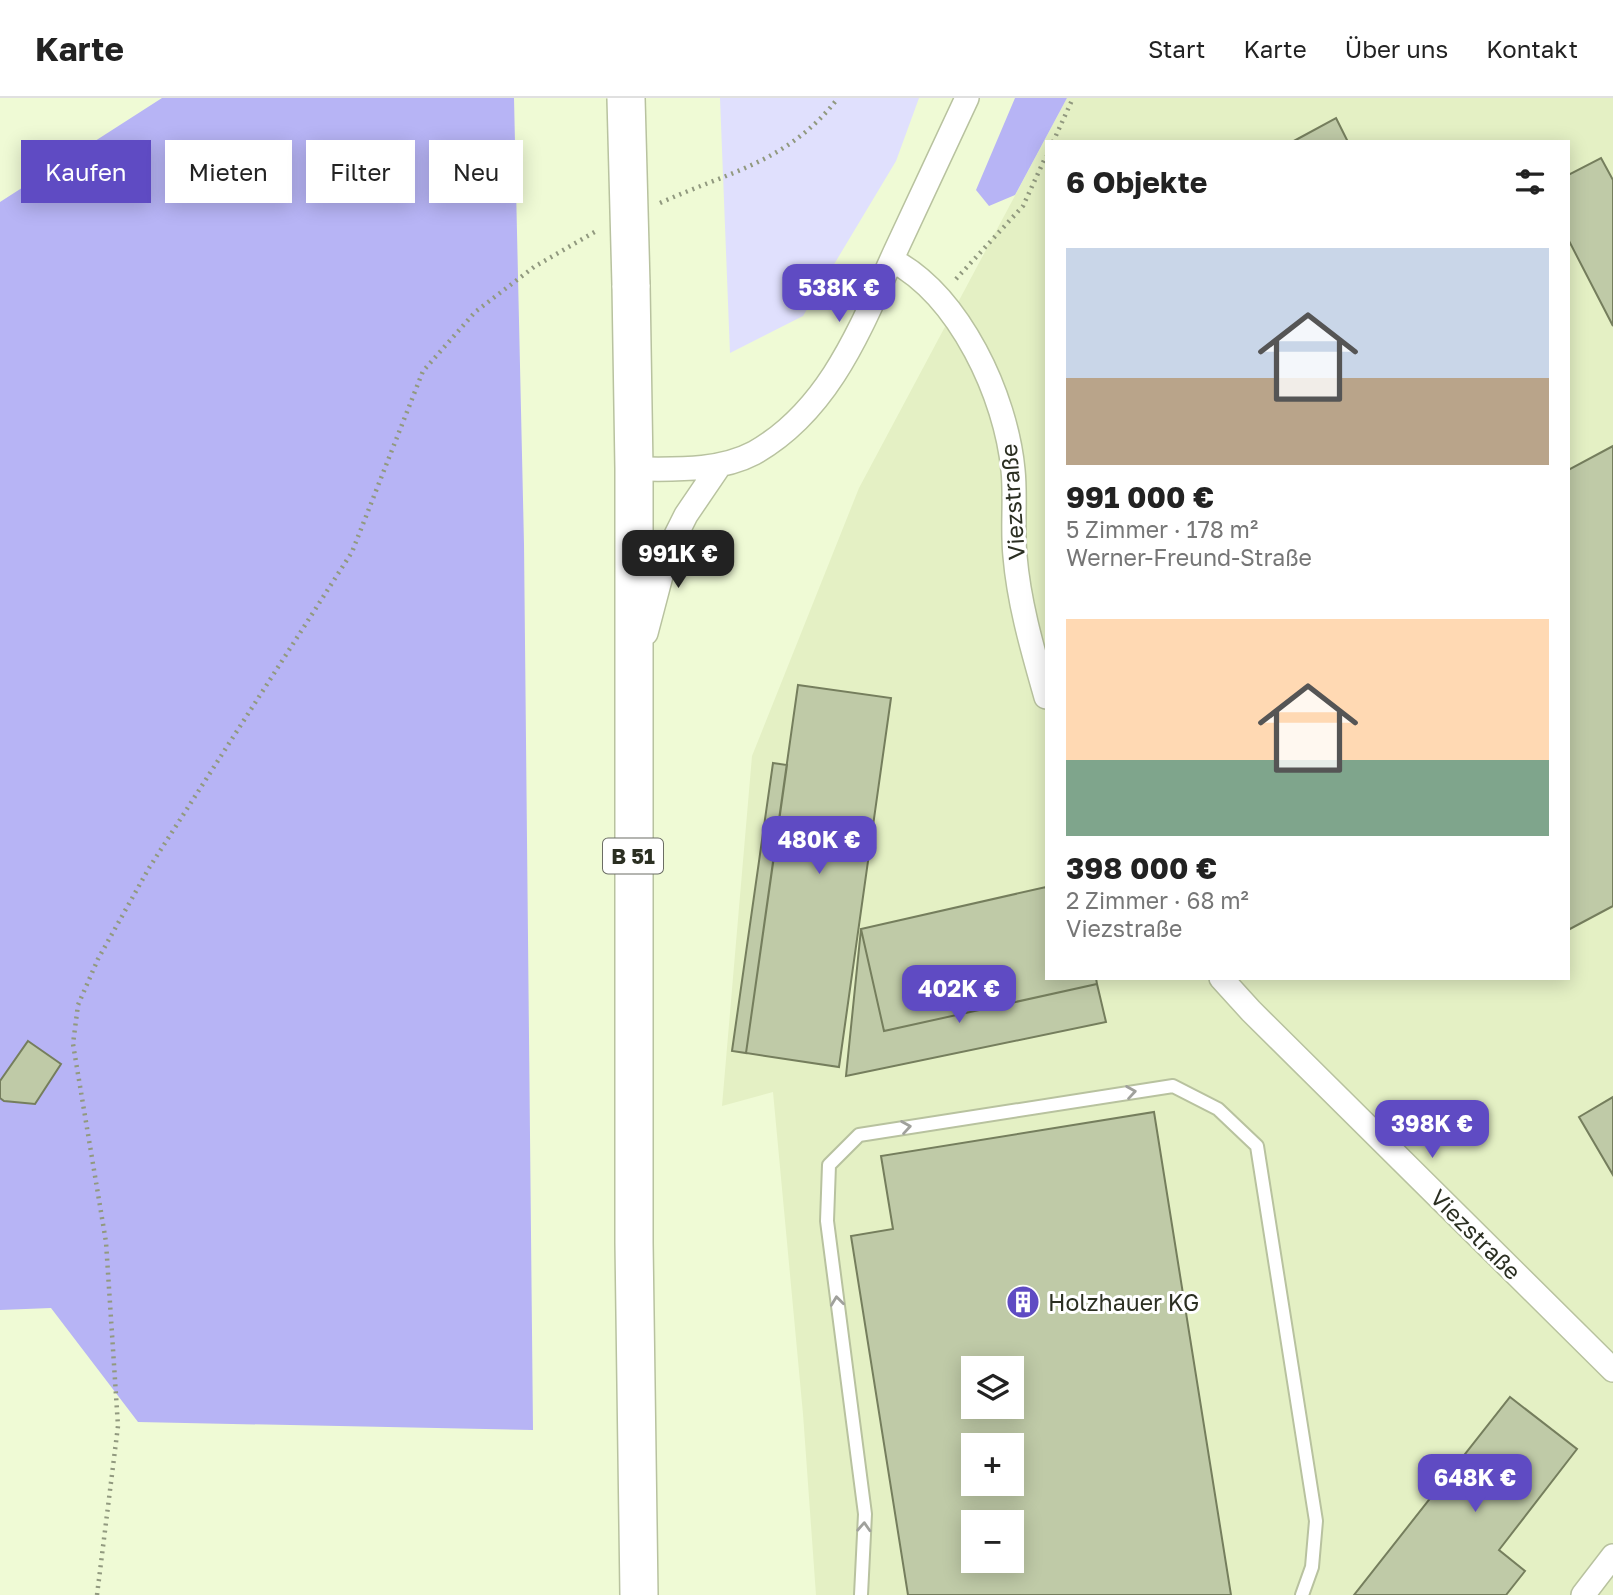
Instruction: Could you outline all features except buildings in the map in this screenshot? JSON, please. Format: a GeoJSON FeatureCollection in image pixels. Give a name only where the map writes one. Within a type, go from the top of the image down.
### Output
{"type":"FeatureCollection","features":[{"type":"Feature","properties":{"kind":"main road","name":"B 51"},"geometry":{"type":"LineString","coordinates":[[626,98],[634,469],[633,1136],[639,1595]]}},
{"type":"Feature","properties":{"kind":"street"},"geometry":{"type":"LineString","coordinates":[[634,469],[720,465],[753,453],[787,429],[814,402],[850,349],[967,98]]}},
{"type":"Feature","properties":{"kind":"street","name":"Viezstraße"},"geometry":{"type":"LineString","coordinates":[[892,260],[912,271],[938,298],[965,335],[989,379],[1006,426],[1013,471],[1015,556],[1028,629],[1045,693]]}},
{"type":"Feature","properties":{"kind":"street"},"geometry":{"type":"LineString","coordinates":[[634,713],[644,642],[667,553],[686,515],[720,465]]}},
{"type":"Feature","properties":{"kind":"street","name":"Viezstraße"},"geometry":{"type":"LineString","coordinates":[[1223,980],[1251,1012],[1613,1370]]}},
{"type":"Feature","properties":{"kind":"street"},"geometry":{"type":"LineString","coordinates":[[1583,1595],[1613,1556]]}},
{"type":"Feature","properties":{"kind":"lane"},"geometry":{"type":"LineString","coordinates":[[861,1595],[865,1514],[827,1221],[829,1165],[859,1135],[1173,1086],[1218,1109],[1257,1146],[1316,1521],[1312,1567],[1302,1595]]}},
{"type":"Feature","properties":{"kind":"path"},"geometry":{"type":"LineString","coordinates":[[649,207],[761,163],[805,133],[838,98]]}},
{"type":"Feature","properties":{"kind":"path"},"geometry":{"type":"LineString","coordinates":[[1054,140],[1073,98]]}},
{"type":"Feature","properties":{"kind":"path"},"geometry":{"type":"LineString","coordinates":[[938,298],[1023,206],[1045,158]]}},
{"type":"Feature","properties":{"kind":"path"},"geometry":{"type":"LineString","coordinates":[[97,1595],[118,1426],[106,1242],[73,1044],[78,1005],[98,959],[149,867],[352,552],[423,371],[475,312],[534,267],[600,229]]}},
{"type":"Feature","properties":{"kind":"shaded area"},"geometry":{"type":"Polygon","coordinates":[[[162,98],[514,98],[515,140],[429,140],[429,203],[516,203],[524,544],[533,1430],[138,1422],[51,1308],[0,1310],[0,202],[21,189],[21,203],[151,203],[151,140],[97,140],[162,98]]]}},
{"type":"Feature","properties":{"kind":"shaded area"},"geometry":{"type":"Polygon","coordinates":[[[720,98],[919,98],[896,161],[803,316],[730,353],[720,98]]]}},
{"type":"Feature","properties":{"kind":"shaded area"},"geometry":{"type":"Polygon","coordinates":[[[1015,98],[1067,98],[1015,195],[989,206],[976,190],[1015,98]]]}},
{"type":"Feature","properties":{"kind":"shaded area"},"geometry":{"type":"Polygon","coordinates":[[[1067,98],[1613,98],[1613,1595],[816,1595],[803,1414],[773,1092],[722,1106],[752,756],[859,488],[1067,98]]]}},
{"type":"Feature","properties":{"kind":"place","name":"Holzhauer KG"},"geometry":{"type":"Point","coordinates":[1023,1302]}}]}
